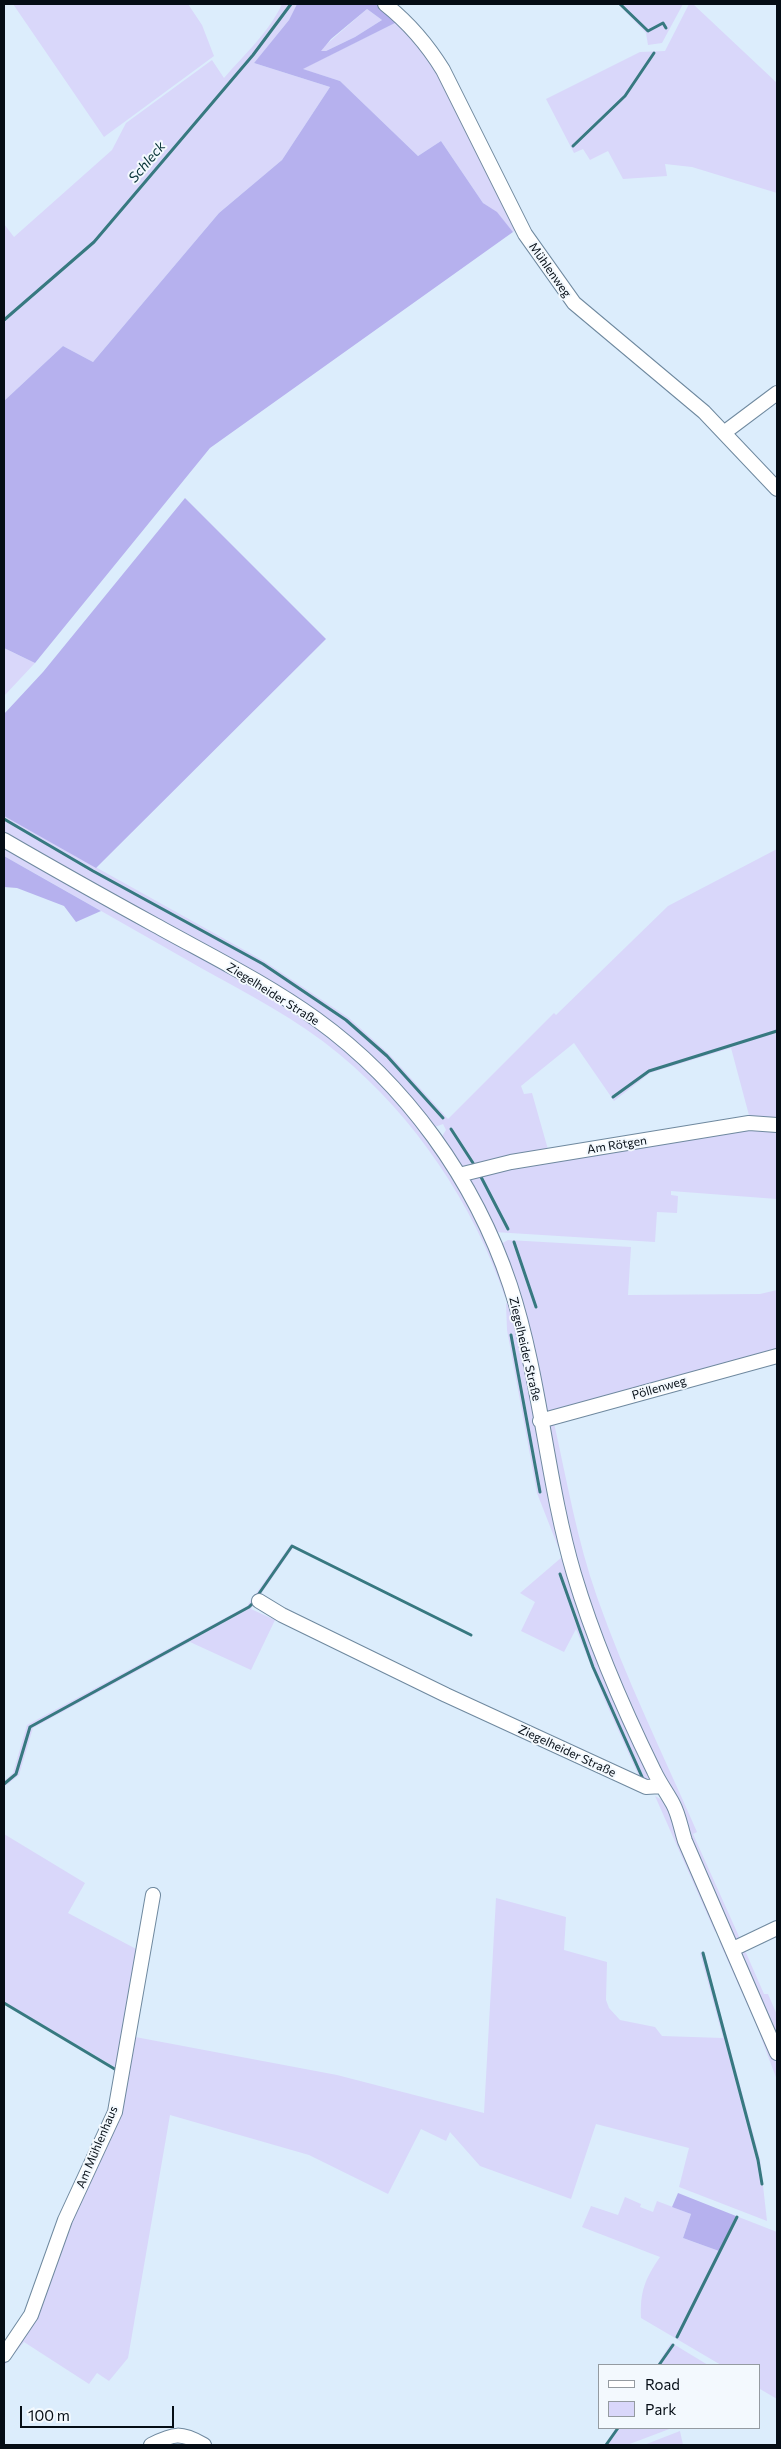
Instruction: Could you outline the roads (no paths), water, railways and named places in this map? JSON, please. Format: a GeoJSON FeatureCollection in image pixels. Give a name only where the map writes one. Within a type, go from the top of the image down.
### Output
{"type":"FeatureCollection","features":[{"type":"Feature","properties":{"kind":"street","name":"Mühlenweg"},"geometry":{"type":"LineString","coordinates":[[385,4],[417,33],[443,70],[525,234],[574,303],[725,432],[777,489]]}},
{"type":"Feature","properties":{"kind":"street"},"geometry":{"type":"LineString","coordinates":[[725,432],[777,393]]}},
{"type":"Feature","properties":{"kind":"street","name":"Ziegelheider Straße"},"geometry":{"type":"LineString","coordinates":[[4,840],[235,969],[318,1021],[368,1063],[404,1099],[430,1132],[459,1175],[491,1238],[510,1284],[522,1327],[555,1500],[578,1587],[606,1662],[662,1786],[675,1807],[685,1841],[777,2053]]}},
{"type":"Feature","properties":{"kind":"street","name":"Am Rötgen"},"geometry":{"type":"LineString","coordinates":[[459,1175],[511,1162],[749,1123],[777,1125]]}},
{"type":"Feature","properties":{"kind":"street","name":"Pöllenweg"},"geometry":{"type":"LineString","coordinates":[[540,1421],[777,1356]]}},
{"type":"Feature","properties":{"kind":"street","name":"Ziegelheider Straße"},"geometry":{"type":"LineString","coordinates":[[259,1601],[282,1615],[481,1711],[646,1787],[662,1786]]}},
{"type":"Feature","properties":{"kind":"street","name":"Am Mühlenhaus"},"geometry":{"type":"LineString","coordinates":[[4,2355],[31,2315],[65,2220],[115,2112],[154,1895]]}},
{"type":"Feature","properties":{"kind":"street"},"geometry":{"type":"LineString","coordinates":[[733,1949],[777,1928]]}},
{"type":"Feature","properties":{"kind":"street"},"geometry":{"type":"LineString","coordinates":[[152,2445],[175,2435],[184,2435],[204,2445]]}},
{"type":"Feature","properties":{"kind":"waterway","name":"Schleck"},"geometry":{"type":"LineString","coordinates":[[4,320],[94,242],[253,55],[291,4]]}},
{"type":"Feature","properties":{"kind":"waterway"},"geometry":{"type":"LineString","coordinates":[[620,4],[648,31],[663,23],[666,28]]}},
{"type":"Feature","properties":{"kind":"waterway"},"geometry":{"type":"LineString","coordinates":[[573,146],[625,96],[654,53]]}},
{"type":"Feature","properties":{"kind":"waterway"},"geometry":{"type":"LineString","coordinates":[[4,819],[93,871],[263,964],[346,1020],[387,1056],[443,1118]]}},
{"type":"Feature","properties":{"kind":"waterway"},"geometry":{"type":"LineString","coordinates":[[613,1097],[649,1071],[777,1031]]}},
{"type":"Feature","properties":{"kind":"waterway"},"geometry":{"type":"LineString","coordinates":[[451,1129],[473,1163]]}},
{"type":"Feature","properties":{"kind":"waterway"},"geometry":{"type":"LineString","coordinates":[[480,1175],[508,1229]]}},
{"type":"Feature","properties":{"kind":"waterway"},"geometry":{"type":"LineString","coordinates":[[514,1242],[536,1307]]}},
{"type":"Feature","properties":{"kind":"waterway"},"geometry":{"type":"LineString","coordinates":[[511,1335],[540,1492]]}},
{"type":"Feature","properties":{"kind":"waterway"},"geometry":{"type":"LineString","coordinates":[[258,1595],[292,1546],[471,1635]]}},
{"type":"Feature","properties":{"kind":"waterway"},"geometry":{"type":"LineString","coordinates":[[560,1574],[593,1667],[643,1779]]}},
{"type":"Feature","properties":{"kind":"waterway"},"geometry":{"type":"LineString","coordinates":[[4,1784],[16,1774],[30,1727],[249,1607],[253,1603]]}},
{"type":"Feature","properties":{"kind":"waterway"},"geometry":{"type":"LineString","coordinates":[[703,1953],[758,2160],[762,2184]]}},
{"type":"Feature","properties":{"kind":"waterway"},"geometry":{"type":"LineString","coordinates":[[4,2003],[118,2071]]}},
{"type":"Feature","properties":{"kind":"waterway"},"geometry":{"type":"LineString","coordinates":[[677,2337],[737,2217]]}},
{"type":"Feature","properties":{"kind":"waterway"},"geometry":{"type":"LineString","coordinates":[[660,2364],[673,2345]]}},
{"type":"Feature","properties":{"kind":"waterway"},"geometry":{"type":"LineString","coordinates":[[606,2445],[617,2429]]}}]}
